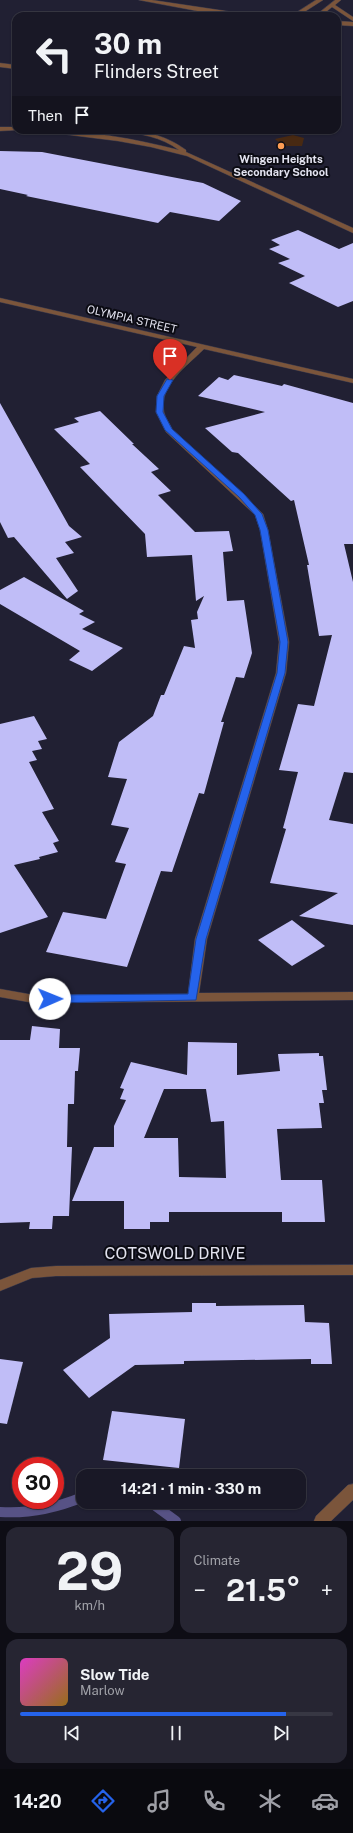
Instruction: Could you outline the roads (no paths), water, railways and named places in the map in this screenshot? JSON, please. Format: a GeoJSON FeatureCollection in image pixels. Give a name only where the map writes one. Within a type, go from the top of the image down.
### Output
{"type":"FeatureCollection","features":[{"type":"Feature","properties":{"kind":"street"},"geometry":{"type":"LineString","coordinates":[[142,0],[225,12]]}},
{"type":"Feature","properties":{"kind":"street"},"geometry":{"type":"LineString","coordinates":[[300,12],[320,0]]}},
{"type":"Feature","properties":{"kind":"street"},"geometry":{"type":"LineString","coordinates":[[323,12],[338,0]]}},
{"type":"Feature","properties":{"kind":"street"},"geometry":{"type":"LineString","coordinates":[[332,5],[353,19]]}},
{"type":"Feature","properties":{"kind":"street"},"geometry":{"type":"LineString","coordinates":[[341,23],[353,24]]}},
{"type":"Feature","properties":{"kind":"street"},"geometry":{"type":"LineString","coordinates":[[0,65],[12,66]]}},
{"type":"Feature","properties":{"kind":"street"},"geometry":{"type":"LineString","coordinates":[[0,129],[12,129]]}},
{"type":"Feature","properties":{"kind":"street"},"geometry":{"type":"LineString","coordinates":[[82,134],[118,138],[189,155],[353,230]]}},
{"type":"Feature","properties":{"kind":"street"},"geometry":{"type":"LineString","coordinates":[[118,138],[126,134]]}},
{"type":"Feature","properties":{"kind":"street"},"geometry":{"type":"LineString","coordinates":[[150,134],[162,137],[179,146],[189,155]]}},
{"type":"Feature","properties":{"kind":"street"},"geometry":{"type":"LineString","coordinates":[[152,145],[166,134]]}},
{"type":"Feature","properties":{"kind":"street","name":"OLYMPIA STREET"},"geometry":{"type":"LineString","coordinates":[[0,300],[353,381]]}},
{"type":"Feature","properties":{"kind":"street"},"geometry":{"type":"LineString","coordinates":[[193,998],[201,939],[281,673],[284,642],[264,530],[258,514],[241,496],[169,430],[160,412],[161,396],[170,380],[203,346]]}},
{"type":"Feature","properties":{"kind":"street"},"geometry":{"type":"LineString","coordinates":[[0,993],[34,999],[353,996]]}},
{"type":"Feature","properties":{"kind":"street","name":"COTSWOLD DRIVE"},"geometry":{"type":"LineString","coordinates":[[0,1286],[31,1274],[56,1270],[353,1270]]}},
{"type":"Feature","properties":{"kind":"street"},"geometry":{"type":"LineString","coordinates":[[321,1521],[353,1490]]}},
{"type":"Feature","properties":{"kind":"waterway"},"geometry":{"type":"LineString","coordinates":[[0,1512],[32,1511],[76,1499]]}},
{"type":"Feature","properties":{"kind":"waterway"},"geometry":{"type":"LineString","coordinates":[[160,1509],[176,1521]]}},
{"type":"Feature","properties":{"kind":"place","name":"Wingen Heights Secondary School"},"geometry":{"type":"Point","coordinates":[281,146]}}]}
